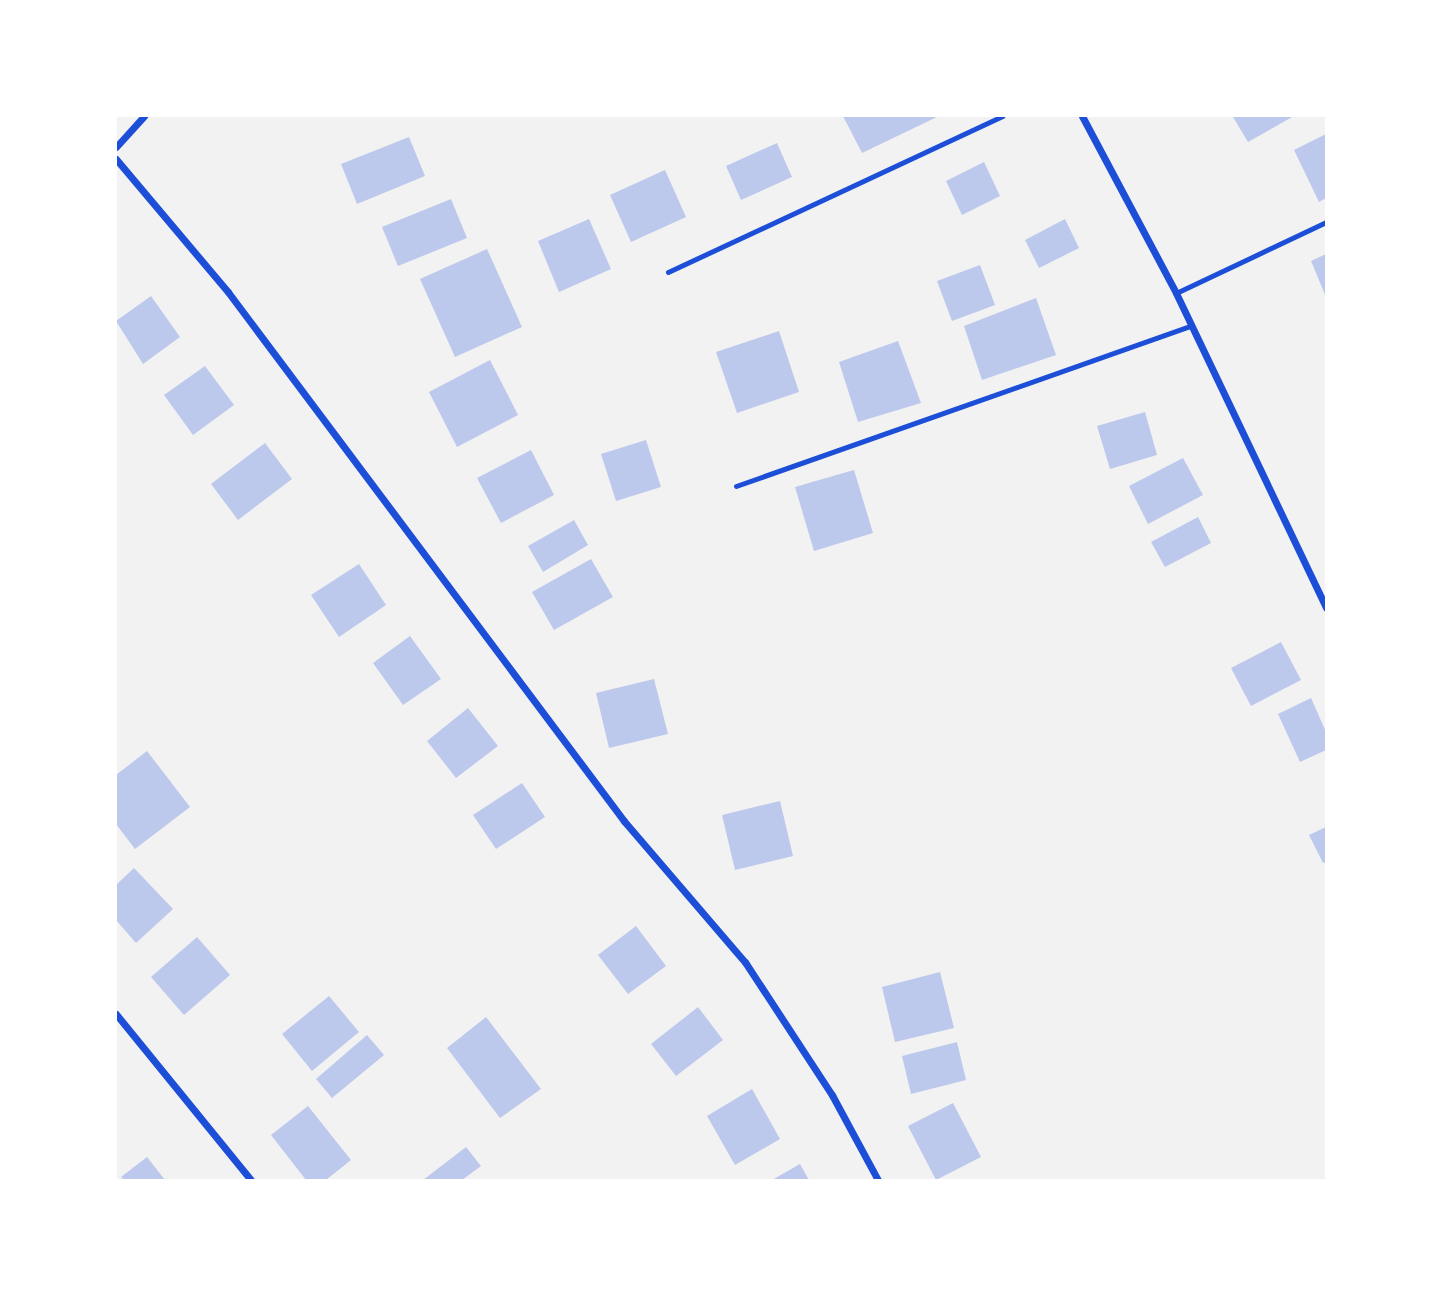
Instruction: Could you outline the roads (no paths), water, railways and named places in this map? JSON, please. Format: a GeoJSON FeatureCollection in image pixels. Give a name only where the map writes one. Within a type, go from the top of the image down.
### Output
{"type":"FeatureCollection","features":[{"type":"Feature","properties":{"kind":"street"},"geometry":{"type":"LineString","coordinates":[[116,147],[144,116]]}},
{"type":"Feature","properties":{"kind":"street"},"geometry":{"type":"LineString","coordinates":[[1082,116],[1177,293],[1190,326],[1326,608]]}},
{"type":"Feature","properties":{"kind":"street"},"geometry":{"type":"LineString","coordinates":[[116,159],[228,292],[624,821],[745,962],[832,1095],[878,1181]]}},
{"type":"Feature","properties":{"kind":"street"},"geometry":{"type":"LineString","coordinates":[[116,1014],[251,1181]]}},
{"type":"Feature","properties":{"kind":"lane"},"geometry":{"type":"LineString","coordinates":[[668,272],[1002,116]]}},
{"type":"Feature","properties":{"kind":"lane"},"geometry":{"type":"LineString","coordinates":[[1177,293],[1326,222]]}},
{"type":"Feature","properties":{"kind":"lane"},"geometry":{"type":"LineString","coordinates":[[736,486],[1190,326]]}}]}
